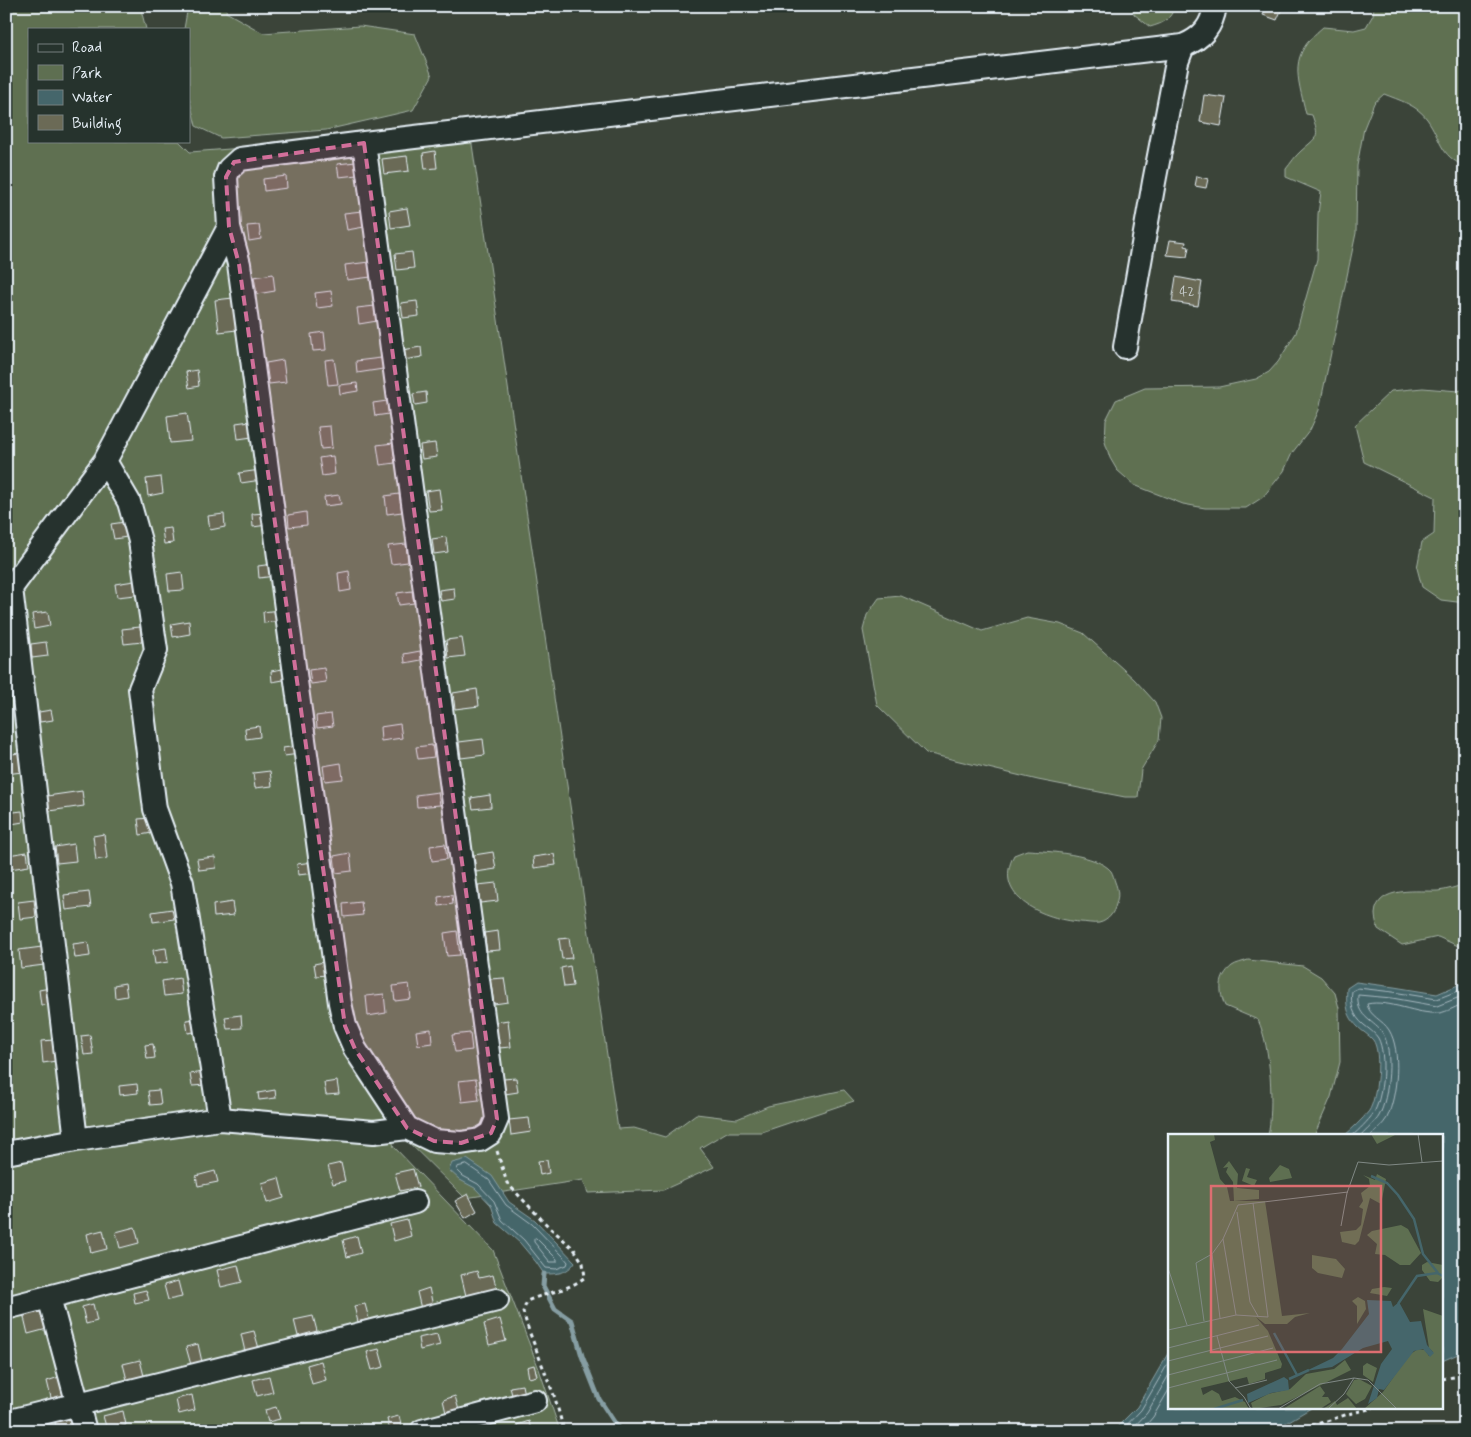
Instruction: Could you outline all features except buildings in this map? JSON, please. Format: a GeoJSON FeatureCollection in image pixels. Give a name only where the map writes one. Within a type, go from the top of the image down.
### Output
{"type":"FeatureCollection","features":[{"type":"Feature","properties":{"kind":"street"},"geometry":{"type":"LineString","coordinates":[[364,143],[497,1118],[491,1133],[480,1140],[462,1144],[434,1141],[407,1128],[355,1049],[345,1026],[340,1003],[239,264],[229,228],[226,177],[229,169],[234,162],[240,159],[364,143],[1184,46],[1194,42],[1208,29],[1215,6]]}},
{"type":"Feature","properties":{"kind":"street"},"geometry":{"type":"LineString","coordinates":[[1125,348],[1177,62],[1184,46]]}},
{"type":"Feature","properties":{"kind":"street"},"geometry":{"type":"LineString","coordinates":[[76,1140],[9,590],[105,461],[229,228]]}},
{"type":"Feature","properties":{"kind":"street"},"geometry":{"type":"LineString","coordinates":[[105,461],[129,502],[140,542],[156,650],[140,689],[155,808],[182,883],[220,1119]]}},
{"type":"Feature","properties":{"kind":"street"},"geometry":{"type":"LineString","coordinates":[[6,1153],[76,1140],[220,1119],[374,1132],[407,1128]]}},
{"type":"Feature","properties":{"kind":"street"},"geometry":{"type":"LineString","coordinates":[[6,1308],[415,1202]]}},
{"type":"Feature","properties":{"kind":"street"},"geometry":{"type":"LineString","coordinates":[[49,1297],[85,1431]]}},
{"type":"Feature","properties":{"kind":"street"},"geometry":{"type":"LineString","coordinates":[[6,1422],[497,1300]]}},
{"type":"Feature","properties":{"kind":"street"},"geometry":{"type":"LineString","coordinates":[[422,1431],[535,1401]]}},
{"type":"Feature","properties":{"kind":"path"},"geometry":{"type":"LineString","coordinates":[[491,1133],[507,1183],[548,1226],[574,1249],[583,1264],[585,1277],[559,1292],[539,1296],[527,1301],[524,1312],[529,1331],[555,1398],[564,1431]]}},
{"type":"Feature","properties":{"kind":"path"},"geometry":{"type":"LineString","coordinates":[[1444,1379],[1465,1375]]}},
{"type":"Feature","properties":{"kind":"path"},"geometry":{"type":"LineString","coordinates":[[1296,1431],[1365,1410]]}},
{"type":"Feature","properties":{"kind":"highlighted area"},"geometry":{"type":"Polygon","coordinates":[[[364,143],[497,1119],[491,1133],[461,1143],[434,1141],[407,1128],[355,1049],[345,1026],[239,264],[229,227],[226,177],[234,162],[364,143]]]}},
{"type":"Feature","properties":{"kind":"green space"},"geometry":{"type":"Polygon","coordinates":[[[6,6],[140,6],[146,28],[28,28],[28,142],[180,142],[190,152],[470,131],[618,1129],[634,1128],[665,1137],[696,1114],[737,1119],[768,1106],[844,1090],[854,1101],[762,1132],[727,1132],[700,1148],[714,1167],[663,1190],[588,1193],[583,1180],[465,1198],[387,1121],[394,1147],[493,1250],[539,1369],[560,1431],[6,1431],[6,6]]]}},
{"type":"Feature","properties":{"kind":"green space"},"geometry":{"type":"Polygon","coordinates":[[[188,6],[227,6],[226,12],[263,33],[360,26],[415,34],[432,76],[413,110],[326,130],[221,138],[196,126],[190,101],[190,28],[184,28],[188,6]]]}},
{"type":"Feature","properties":{"kind":"green space"},"geometry":{"type":"Polygon","coordinates":[[[1131,6],[1175,6],[1171,15],[1166,20],[1150,27],[1134,14],[1131,6]]]}},
{"type":"Feature","properties":{"kind":"green space"},"geometry":{"type":"Polygon","coordinates":[[[1374,6],[1465,6],[1465,166],[1456,162],[1445,152],[1432,126],[1418,110],[1384,94],[1374,103],[1364,128],[1357,166],[1356,233],[1319,410],[1310,430],[1292,453],[1284,471],[1263,497],[1246,508],[1205,508],[1183,504],[1134,485],[1117,470],[1110,458],[1105,442],[1106,420],[1116,400],[1145,388],[1219,387],[1256,379],[1269,372],[1278,362],[1296,333],[1317,259],[1318,214],[1321,192],[1286,177],[1286,169],[1297,155],[1314,139],[1317,133],[1312,115],[1306,114],[1300,88],[1298,66],[1300,57],[1304,47],[1323,27],[1354,30],[1366,27],[1373,15],[1374,6]]]}},
{"type":"Feature","properties":{"kind":"green space"},"geometry":{"type":"Polygon","coordinates":[[[1423,388],[1458,391],[1465,389],[1465,603],[1441,600],[1422,587],[1417,568],[1422,542],[1434,534],[1435,497],[1364,462],[1355,425],[1391,391],[1423,388]]]}},
{"type":"Feature","properties":{"kind":"green space"},"geometry":{"type":"Polygon","coordinates":[[[901,596],[982,631],[1027,618],[1060,624],[1083,633],[1134,679],[1155,702],[1161,718],[1159,740],[1141,770],[1138,797],[1125,797],[1038,780],[926,753],[877,705],[863,630],[867,615],[879,598],[901,596]]]}},
{"type":"Feature","properties":{"kind":"green space"},"geometry":{"type":"Polygon","coordinates":[[[1027,850],[1071,854],[1104,865],[1112,872],[1118,896],[1110,916],[1097,923],[1080,922],[1052,916],[1025,904],[1016,894],[1010,883],[1009,870],[1014,855],[1027,850]]]}},
{"type":"Feature","properties":{"kind":"green space"},"geometry":{"type":"Polygon","coordinates":[[[1465,884],[1465,949],[1438,937],[1402,945],[1378,929],[1375,914],[1383,898],[1400,892],[1441,891],[1465,884]]]}},
{"type":"Feature","properties":{"kind":"green space"},"geometry":{"type":"Polygon","coordinates":[[[1248,960],[1303,966],[1321,977],[1335,993],[1339,1008],[1340,1062],[1331,1097],[1315,1134],[1268,1134],[1271,1093],[1266,1045],[1262,1032],[1258,1020],[1225,1006],[1222,995],[1221,985],[1224,975],[1234,965],[1248,960]]]}},
{"type":"Feature","properties":{"kind":"water"},"geometry":{"type":"Polygon","coordinates":[[[1356,982],[1437,994],[1465,982],[1465,1351],[1444,1360],[1444,1134],[1346,1134],[1369,1111],[1372,1105],[1378,1065],[1376,1046],[1373,1040],[1351,1018],[1348,1009],[1347,988],[1356,982]]]}},
{"type":"Feature","properties":{"kind":"water"},"geometry":{"type":"Polygon","coordinates":[[[467,1159],[492,1176],[509,1202],[535,1220],[575,1262],[569,1269],[561,1273],[544,1274],[520,1243],[497,1223],[491,1205],[475,1188],[460,1180],[449,1170],[452,1163],[467,1159]]]}},
{"type":"Feature","properties":{"kind":"water"},"geometry":{"type":"Polygon","coordinates":[[[1168,1353],[1168,1410],[1308,1410],[1272,1431],[1113,1431],[1137,1407],[1168,1353]]]}},
{"type":"Feature","properties":{"kind":"waterway"},"geometry":{"type":"LineString","coordinates":[[544,1274],[543,1286],[555,1309],[572,1321],[582,1356],[599,1399],[620,1431]]}}]}
